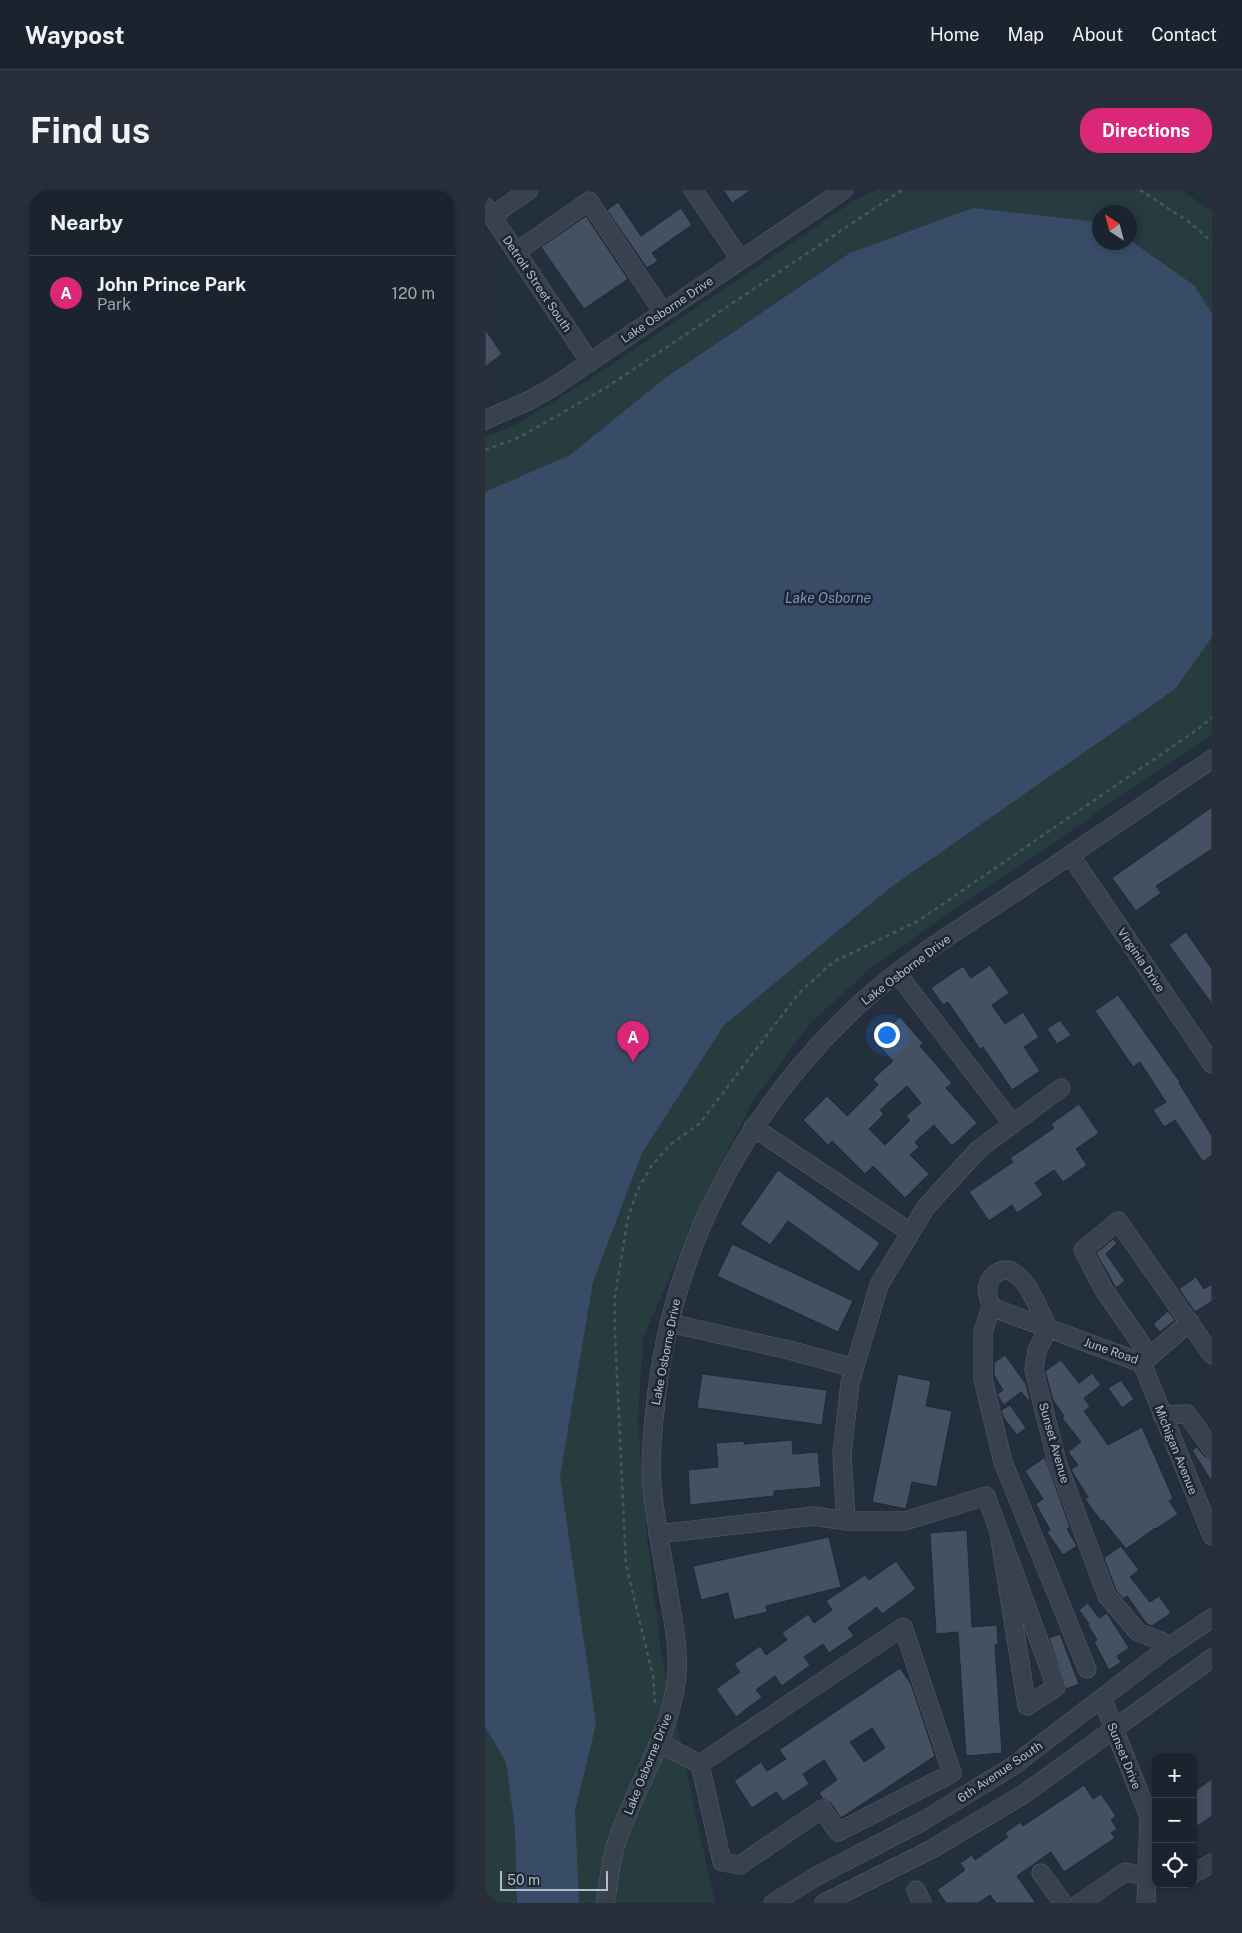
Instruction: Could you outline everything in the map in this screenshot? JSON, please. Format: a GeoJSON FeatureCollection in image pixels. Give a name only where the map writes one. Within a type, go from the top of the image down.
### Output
{"type":"FeatureCollection","features":[{"type":"Feature","properties":{"kind":"street"},"geometry":{"type":"LineString","coordinates":[[488,211],[529,190]]}},
{"type":"Feature","properties":{"kind":"street"},"geometry":{"type":"LineString","coordinates":[[693,190],[741,260]]}},
{"type":"Feature","properties":{"kind":"street","name":"Lake Osborne Drive"},"geometry":{"type":"LineString","coordinates":[[485,420],[530,400],[844,190]]}},
{"type":"Feature","properties":{"kind":"street"},"geometry":{"type":"LineString","coordinates":[[516,252],[589,201],[663,312]]}},
{"type":"Feature","properties":{"kind":"street","name":"Detroit Street South"},"geometry":{"type":"LineString","coordinates":[[488,211],[589,362]]}},
{"type":"Feature","properties":{"kind":"street","name":"Lake Osborne Drive"},"geometry":{"type":"LineString","coordinates":[[605,1903],[616,1843],[667,1723],[674,1691],[678,1654],[658,1534],[652,1484],[654,1422],[659,1376],[669,1323],[693,1243],[718,1188],[753,1128],[793,1073],[828,1034],[867,997],[897,973],[1212,759]]}},
{"type":"Feature","properties":{"kind":"street","name":"Virginia Drive"},"geometry":{"type":"LineString","coordinates":[[1071,856],[1212,1064]]}},
{"type":"Feature","properties":{"kind":"street"},"geometry":{"type":"LineString","coordinates":[[897,973],[1013,1124]]}},
{"type":"Feature","properties":{"kind":"street"},"geometry":{"type":"LineString","coordinates":[[846,1521],[842,1454],[850,1383],[879,1285],[925,1207],[979,1149],[1061,1088]]}},
{"type":"Feature","properties":{"kind":"street"},"geometry":{"type":"LineString","coordinates":[[753,1128],[910,1232]]}},
{"type":"Feature","properties":{"kind":"street","name":"Michigan Avenue"},"geometry":{"type":"LineString","coordinates":[[1190,1322],[1118,1221],[1083,1250],[1104,1290],[1145,1359],[1162,1415],[1212,1536]]}},
{"type":"Feature","properties":{"kind":"street"},"geometry":{"type":"LineString","coordinates":[[1048,1329],[1025,1282],[1016,1272],[1009,1269],[1000,1271],[989,1280],[987,1290],[991,1307],[983,1332],[983,1379],[1003,1462],[1087,1668]]}},
{"type":"Feature","properties":{"kind":"street","name":"June Road"},"geometry":{"type":"LineString","coordinates":[[991,1307],[1048,1329],[1145,1359],[1190,1322]]}},
{"type":"Feature","properties":{"kind":"street"},"geometry":{"type":"LineString","coordinates":[[1190,1322],[1212,1355]]}},
{"type":"Feature","properties":{"kind":"street"},"geometry":{"type":"LineString","coordinates":[[669,1323],[789,1350],[854,1368]]}},
{"type":"Feature","properties":{"kind":"street","name":"Sunset Avenue"},"geometry":{"type":"LineString","coordinates":[[1048,1329],[1037,1350],[1034,1370],[1061,1471],[1107,1596],[1138,1632],[1161,1641],[1166,1649]]}},
{"type":"Feature","properties":{"kind":"street"},"geometry":{"type":"LineString","coordinates":[[1162,1415],[1187,1414],[1212,1449]]}},
{"type":"Feature","properties":{"kind":"street"},"geometry":{"type":"LineString","coordinates":[[658,1534],[814,1516],[846,1521],[905,1521],[986,1496],[1056,1686],[1027,1706],[999,1533]]}},
{"type":"Feature","properties":{"kind":"street","name":"6th Avenue South"},"geometry":{"type":"LineString","coordinates":[[773,1903],[815,1877],[923,1821],[1013,1766],[1166,1649],[1212,1618]]}},
{"type":"Feature","properties":{"kind":"street"},"geometry":{"type":"LineString","coordinates":[[903,1627],[952,1772],[838,1832],[822,1809],[740,1865],[722,1862],[701,1764],[903,1627]]}},
{"type":"Feature","properties":{"kind":"street"},"geometry":{"type":"LineString","coordinates":[[823,1903],[969,1828],[1023,1794],[1212,1658]]}},
{"type":"Feature","properties":{"kind":"street","name":"Sunset Drive"},"geometry":{"type":"LineString","coordinates":[[1102,1698],[1149,1817],[1151,1878],[1146,1903]]}},
{"type":"Feature","properties":{"kind":"street"},"geometry":{"type":"LineString","coordinates":[[659,1743],[701,1764]]}},
{"type":"Feature","properties":{"kind":"street"},"geometry":{"type":"LineString","coordinates":[[1197,1872],[1212,1863]]}},
{"type":"Feature","properties":{"kind":"street"},"geometry":{"type":"LineString","coordinates":[[1080,1903],[1125,1872],[1151,1878]]}},
{"type":"Feature","properties":{"kind":"street"},"geometry":{"type":"LineString","coordinates":[[1041,1873],[1063,1903]]}},
{"type":"Feature","properties":{"kind":"path"},"geometry":{"type":"LineString","coordinates":[[485,450],[521,437],[607,387],[902,190]]}},
{"type":"Feature","properties":{"kind":"path"},"geometry":{"type":"LineString","coordinates":[[1140,190],[1189,222],[1212,242]]}},
{"type":"Feature","properties":{"kind":"path"},"geometry":{"type":"LineString","coordinates":[[655,1707],[653,1676],[626,1565],[615,1333],[615,1296],[628,1218],[637,1191],[652,1165],[670,1145],[700,1123],[799,993],[833,962],[918,921],[1201,727],[1212,717]]}},
{"type":"Feature","properties":{"kind":"green space","name":"Lake Osborne"},"geometry":{"type":"Polygon","coordinates":[[[877,190],[1181,190],[1212,211],[1212,734],[877,963],[810,1023],[753,1101],[710,1183],[643,1338],[638,1422],[647,1537],[662,1658],[715,1903],[485,1903],[485,437],[517,424],[586,382],[857,199],[877,190]]]}},
{"type":"Feature","properties":{"kind":"water","name":"Lake Osborne"},"geometry":{"type":"Polygon","coordinates":[[[973,208],[1092,221],[1092,250],[1137,250],[1137,245],[1195,286],[1212,314],[1212,637],[1175,689],[891,887],[724,1025],[642,1153],[593,1282],[560,1476],[596,1724],[575,1811],[579,1903],[517,1903],[515,1829],[506,1762],[485,1726],[485,492],[570,455],[664,379],[850,253],[973,208]]]}},
{"type":"Feature","properties":{"kind":"building"},"geometry":{"type":"Polygon","coordinates":[[[723,190],[751,190],[732,203],[723,190]]]}},
{"type":"Feature","properties":{"kind":"building"},"geometry":{"type":"Polygon","coordinates":[[[618,202],[641,236],[681,208],[692,225],[652,253],[658,261],[647,268],[607,210],[618,202]]]}},
{"type":"Feature","properties":{"kind":"building"},"geometry":{"type":"Polygon","coordinates":[[[586,216],[628,279],[584,309],[541,247],[586,216]]]}},
{"type":"Feature","properties":{"kind":"building"},"geometry":{"type":"Polygon","coordinates":[[[485,329],[502,354],[485,367],[485,329]]]}},
{"type":"Feature","properties":{"kind":"building"},"geometry":{"type":"Polygon","coordinates":[[[1212,807],[1212,849],[1156,886],[1161,893],[1136,911],[1112,878],[1212,807]]]}},
{"type":"Feature","properties":{"kind":"building"},"geometry":{"type":"Polygon","coordinates":[[[1186,932],[1212,969],[1212,1004],[1169,945],[1186,932]]]}},
{"type":"Feature","properties":{"kind":"building"},"geometry":{"type":"Polygon","coordinates":[[[990,965],[1009,993],[992,1005],[1005,1024],[1023,1012],[1039,1037],[1024,1047],[1040,1071],[1012,1090],[983,1047],[980,1049],[948,1002],[943,1005],[931,988],[963,966],[971,978],[990,965]]]}},
{"type":"Feature","properties":{"kind":"building"},"geometry":{"type":"Polygon","coordinates":[[[1118,995],[1180,1082],[1212,1136],[1212,1155],[1203,1162],[1175,1120],[1164,1127],[1153,1110],[1166,1102],[1140,1062],[1133,1067],[1095,1011],[1118,995]]]}},
{"type":"Feature","properties":{"kind":"building"},"geometry":{"type":"Polygon","coordinates":[[[900,1017],[923,1043],[920,1046],[952,1083],[946,1088],[977,1123],[952,1146],[934,1125],[915,1142],[919,1147],[910,1155],[929,1174],[905,1198],[873,1166],[865,1174],[832,1141],[828,1145],[803,1120],[827,1096],[847,1116],[878,1085],[873,1079],[893,1061],[874,1040],[900,1017]],[[907,1086],[880,1110],[884,1114],[869,1129],[885,1145],[910,1120],[906,1116],[921,1103],[907,1086]]]}},
{"type":"Feature","properties":{"kind":"building"},"geometry":{"type":"Polygon","coordinates":[[[1060,1020],[1071,1035],[1057,1044],[1047,1029],[1060,1020]]]}},
{"type":"Feature","properties":{"kind":"building"},"geometry":{"type":"Polygon","coordinates":[[[1079,1104],[1099,1133],[1076,1149],[1087,1165],[1063,1182],[1054,1170],[1035,1183],[1043,1195],[1017,1213],[1012,1205],[989,1221],[969,1192],[1013,1162],[1010,1158],[1054,1128],[1051,1124],[1079,1104]]]}},
{"type":"Feature","properties":{"kind":"building"},"geometry":{"type":"Polygon","coordinates":[[[778,1170],[880,1243],[859,1272],[788,1221],[770,1245],[740,1224],[778,1170]]]}},
{"type":"Feature","properties":{"kind":"building"},"geometry":{"type":"Polygon","coordinates":[[[1113,1239],[1117,1243],[1106,1254],[1125,1281],[1116,1288],[1096,1253],[1113,1239]]]}},
{"type":"Feature","properties":{"kind":"building"},"geometry":{"type":"Polygon","coordinates":[[[732,1244],[853,1301],[838,1332],[717,1276],[732,1244]]]}},
{"type":"Feature","properties":{"kind":"building"},"geometry":{"type":"Polygon","coordinates":[[[1196,1277],[1204,1289],[1212,1284],[1212,1301],[1195,1312],[1179,1289],[1196,1277]]]}},
{"type":"Feature","properties":{"kind":"building"},"geometry":{"type":"Polygon","coordinates":[[[1168,1311],[1175,1320],[1160,1332],[1153,1324],[1168,1311]]]}},
{"type":"Feature","properties":{"kind":"building"},"geometry":{"type":"Polygon","coordinates":[[[1005,1355],[1026,1384],[1030,1399],[1028,1400],[1021,1392],[1004,1405],[998,1396],[997,1394],[1003,1390],[994,1375],[994,1363],[1005,1355]]]}},
{"type":"Feature","properties":{"kind":"building"},"geometry":{"type":"Polygon","coordinates":[[[1061,1360],[1079,1383],[1092,1373],[1101,1385],[1084,1398],[1090,1407],[1084,1411],[1108,1445],[1142,1427],[1173,1498],[1169,1501],[1178,1514],[1126,1549],[1103,1520],[1101,1521],[1085,1499],[1088,1497],[1071,1470],[1078,1465],[1068,1452],[1081,1442],[1062,1418],[1064,1416],[1053,1400],[1045,1371],[1061,1360]]]}},
{"type":"Feature","properties":{"kind":"building"},"geometry":{"type":"Polygon","coordinates":[[[702,1374],[827,1390],[822,1425],[697,1408],[702,1374]]]}},
{"type":"Feature","properties":{"kind":"building"},"geometry":{"type":"Polygon","coordinates":[[[898,1374],[931,1381],[926,1406],[952,1411],[937,1487],[912,1482],[906,1509],[872,1502],[898,1374]]]}},
{"type":"Feature","properties":{"kind":"building"},"geometry":{"type":"Polygon","coordinates":[[[1121,1380],[1134,1399],[1122,1408],[1108,1388],[1121,1380]]]}},
{"type":"Feature","properties":{"kind":"building"},"geometry":{"type":"Polygon","coordinates":[[[1010,1405],[1026,1428],[1017,1435],[1003,1417],[1001,1410],[1010,1405]]]}},
{"type":"Feature","properties":{"kind":"building"},"geometry":{"type":"Polygon","coordinates":[[[792,1440],[793,1454],[818,1452],[821,1487],[774,1491],[774,1496],[690,1505],[688,1470],[718,1467],[716,1443],[744,1441],[744,1444],[792,1440]]]}},
{"type":"Feature","properties":{"kind":"building"},"geometry":{"type":"Polygon","coordinates":[[[1197,1447],[1204,1456],[1212,1459],[1212,1482],[1192,1450],[1197,1447]]]}},
{"type":"Feature","properties":{"kind":"building"},"geometry":{"type":"Polygon","coordinates":[[[1045,1457],[1070,1527],[1067,1529],[1077,1546],[1063,1555],[1047,1532],[1050,1530],[1036,1504],[1043,1499],[1025,1471],[1045,1457]]]}},
{"type":"Feature","properties":{"kind":"building"},"geometry":{"type":"Polygon","coordinates":[[[967,1530],[972,1627],[997,1625],[998,1645],[995,1645],[1002,1753],[966,1756],[958,1632],[936,1634],[930,1533],[967,1530]]]}},
{"type":"Feature","properties":{"kind":"building"},"geometry":{"type":"Polygon","coordinates":[[[829,1537],[841,1587],[766,1606],[767,1612],[734,1620],[728,1593],[701,1600],[693,1566],[829,1537]]]}},
{"type":"Feature","properties":{"kind":"building"},"geometry":{"type":"Polygon","coordinates":[[[1121,1546],[1139,1570],[1130,1577],[1150,1602],[1159,1596],[1171,1613],[1152,1626],[1147,1624],[1127,1596],[1123,1599],[1116,1590],[1104,1558],[1121,1546]]]}},
{"type":"Feature","properties":{"kind":"building"},"geometry":{"type":"Polygon","coordinates":[[[896,1561],[916,1589],[882,1614],[877,1607],[848,1628],[854,1636],[829,1653],[823,1644],[804,1657],[810,1665],[782,1686],[775,1676],[756,1690],[762,1697],[736,1717],[716,1689],[740,1672],[734,1664],[760,1646],[766,1655],[787,1640],[782,1633],[808,1614],[814,1623],[832,1610],[826,1601],[865,1575],[869,1580],[896,1561]]]}},
{"type":"Feature","properties":{"kind":"building"},"geometry":{"type":"Polygon","coordinates":[[[1088,1603],[1099,1618],[1107,1613],[1129,1648],[1117,1656],[1121,1662],[1109,1670],[1094,1642],[1097,1640],[1089,1624],[1079,1610],[1088,1603]]]}},
{"type":"Feature","properties":{"kind":"building"},"geometry":{"type":"Polygon","coordinates":[[[1060,1634],[1079,1684],[1066,1689],[1049,1638],[1060,1634]]]}},
{"type":"Feature","properties":{"kind":"building"},"geometry":{"type":"Polygon","coordinates":[[[900,1668],[911,1684],[935,1756],[841,1818],[831,1803],[823,1799],[819,1793],[837,1780],[824,1760],[803,1774],[809,1784],[783,1801],[776,1792],[752,1808],[734,1781],[761,1762],[767,1771],[786,1759],[779,1750],[900,1668]],[[872,1728],[850,1742],[864,1762],[885,1748],[872,1728]]]}},
{"type":"Feature","properties":{"kind":"building"},"geometry":{"type":"Polygon","coordinates":[[[1212,1779],[1212,1816],[1197,1826],[1197,1798],[1197,1789],[1212,1779]]]}},
{"type":"Feature","properties":{"kind":"building"},"geometry":{"type":"Polygon","coordinates":[[[1084,1785],[1093,1799],[1101,1794],[1116,1816],[1111,1820],[1117,1829],[1111,1833],[1115,1838],[1064,1872],[1051,1852],[1017,1876],[1036,1903],[996,1903],[990,1895],[978,1903],[946,1903],[937,1890],[965,1870],[960,1863],[972,1855],[975,1860],[1008,1837],[1005,1833],[1020,1822],[1023,1826],[1084,1785]]]}},
{"type":"Feature","properties":{"kind":"place","name":"John Prince Park"},"geometry":{"type":"Point","coordinates":[633,1062]}}]}
